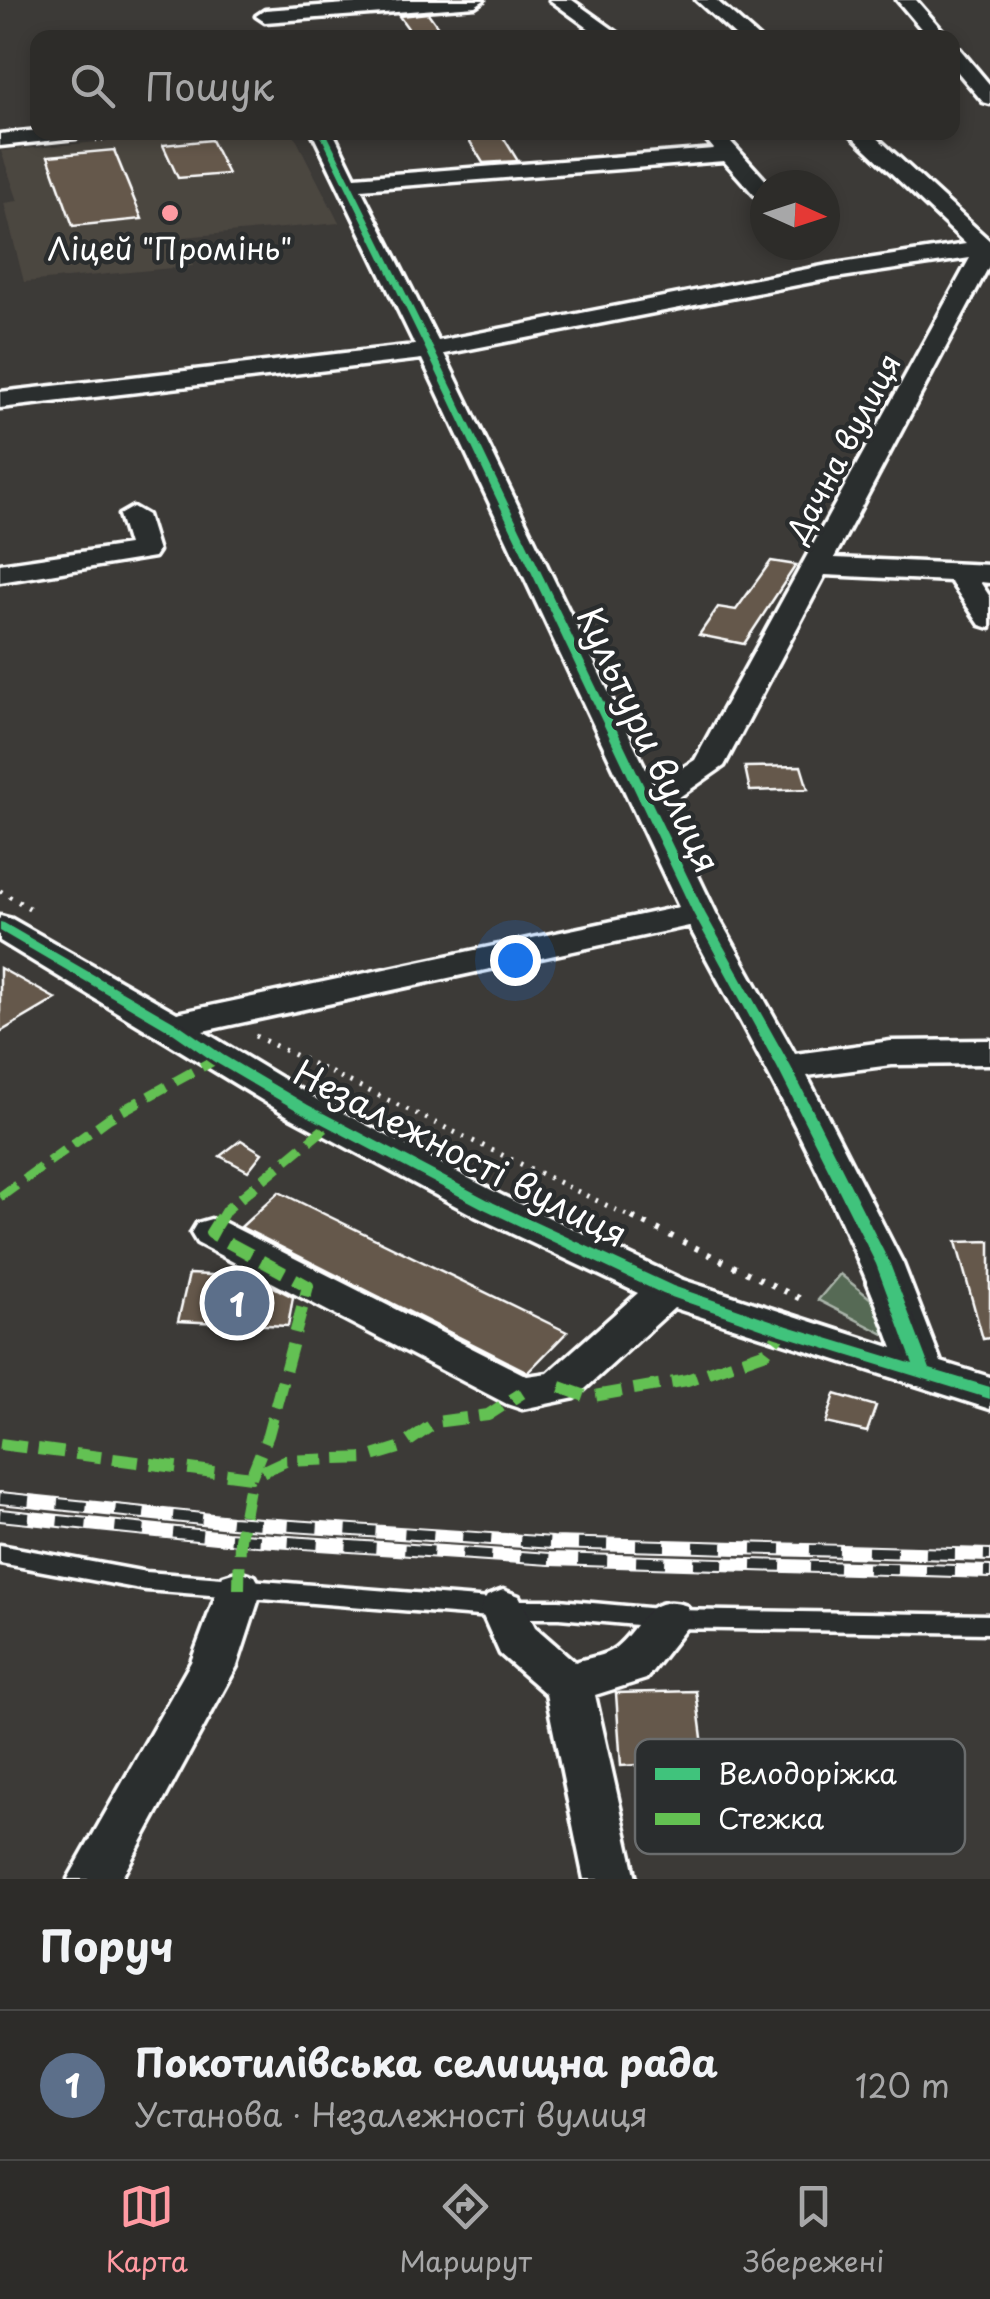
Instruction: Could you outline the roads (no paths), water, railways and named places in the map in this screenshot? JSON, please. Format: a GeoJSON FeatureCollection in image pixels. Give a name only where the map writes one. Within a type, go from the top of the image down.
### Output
{"type":"FeatureCollection","features":[{"type":"Feature","properties":{"kind":"street"},"geometry":{"type":"LineString","coordinates":[[261,8],[475,0]]}},
{"type":"Feature","properties":{"kind":"street"},"geometry":{"type":"LineString","coordinates":[[558,0],[604,30]]}},
{"type":"Feature","properties":{"kind":"street"},"geometry":{"type":"LineString","coordinates":[[704,0],[740,30]]}},
{"type":"Feature","properties":{"kind":"street"},"geometry":{"type":"LineString","coordinates":[[906,0],[933,30]]}},
{"type":"Feature","properties":{"kind":"street"},"geometry":{"type":"LineString","coordinates":[[960,62],[990,98]]}},
{"type":"Feature","properties":{"kind":"street"},"geometry":{"type":"LineString","coordinates":[[0,140],[30,137]]}},
{"type":"Feature","properties":{"kind":"street","name":"Культури вулиця"},"geometry":{"type":"LineString","coordinates":[[326,140],[430,348],[699,913],[784,1067],[884,1264],[923,1371]]}},
{"type":"Feature","properties":{"kind":"street"},"geometry":{"type":"LineString","coordinates":[[717,140],[750,177]]}},
{"type":"Feature","properties":{"kind":"street"},"geometry":{"type":"LineString","coordinates":[[867,140],[988,250]]}},
{"type":"Feature","properties":{"kind":"street"},"geometry":{"type":"LineString","coordinates":[[346,184],[727,154]]}},
{"type":"Feature","properties":{"kind":"street"},"geometry":{"type":"LineString","coordinates":[[0,400],[378,358],[828,272],[949,252],[988,250]]}},
{"type":"Feature","properties":{"kind":"street","name":"Дачна вулиця"},"geometry":{"type":"LineString","coordinates":[[648,804],[708,766],[988,250]]}},
{"type":"Feature","properties":{"kind":"street"},"geometry":{"type":"LineString","coordinates":[[818,260],[828,272]]}},
{"type":"Feature","properties":{"kind":"street"},"geometry":{"type":"LineString","coordinates":[[0,573],[144,551],[133,515]]}},
{"type":"Feature","properties":{"kind":"street"},"geometry":{"type":"LineString","coordinates":[[815,566],[990,574]]}},
{"type":"Feature","properties":{"kind":"street"},"geometry":{"type":"LineString","coordinates":[[960,574],[990,619]]}},
{"type":"Feature","properties":{"kind":"street"},"geometry":{"type":"LineString","coordinates":[[172,1026],[699,913]]}},
{"type":"Feature","properties":{"kind":"street","name":"Незалежності вулиця"},"geometry":{"type":"LineString","coordinates":[[0,926],[172,1026],[302,1108],[489,1206],[668,1290],[782,1330],[990,1394]]}},
{"type":"Feature","properties":{"kind":"street"},"geometry":{"type":"LineString","coordinates":[[784,1067],[891,1053],[990,1052]]}},
{"type":"Feature","properties":{"kind":"street"},"geometry":{"type":"LineString","coordinates":[[211,1234],[522,1393],[560,1387],[668,1290]]}},
{"type":"Feature","properties":{"kind":"street"},"geometry":{"type":"LineString","coordinates":[[94,1879],[212,1666],[239,1588]]}},
{"type":"Feature","properties":{"kind":"street"},"geometry":{"type":"LineString","coordinates":[[503,1610],[516,1640],[568,1684],[610,1879]]}},
{"type":"Feature","properties":{"kind":"street"},"geometry":{"type":"LineString","coordinates":[[568,1684],[629,1664],[670,1619]]}},
{"type":"Feature","properties":{"kind":"lane"},"geometry":{"type":"LineString","coordinates":[[0,1554],[146,1580],[503,1610],[559,1609],[670,1619],[990,1624]]}},
{"type":"Feature","properties":{"kind":"railway"},"geometry":{"type":"LineString","coordinates":[[0,1498],[231,1522],[553,1543],[990,1555]]}},
{"type":"Feature","properties":{"kind":"railway"},"geometry":{"type":"LineString","coordinates":[[0,1515],[226,1538],[550,1559],[990,1572]]}},
{"type":"Feature","properties":{"kind":"place","name":"Ліцей \"Промінь\""},"geometry":{"type":"Point","coordinates":[170,213]}},
{"type":"Feature","properties":{"kind":"place","name":"Покотилівська селищна рада"},"geometry":{"type":"Point","coordinates":[237,1303]}}]}
